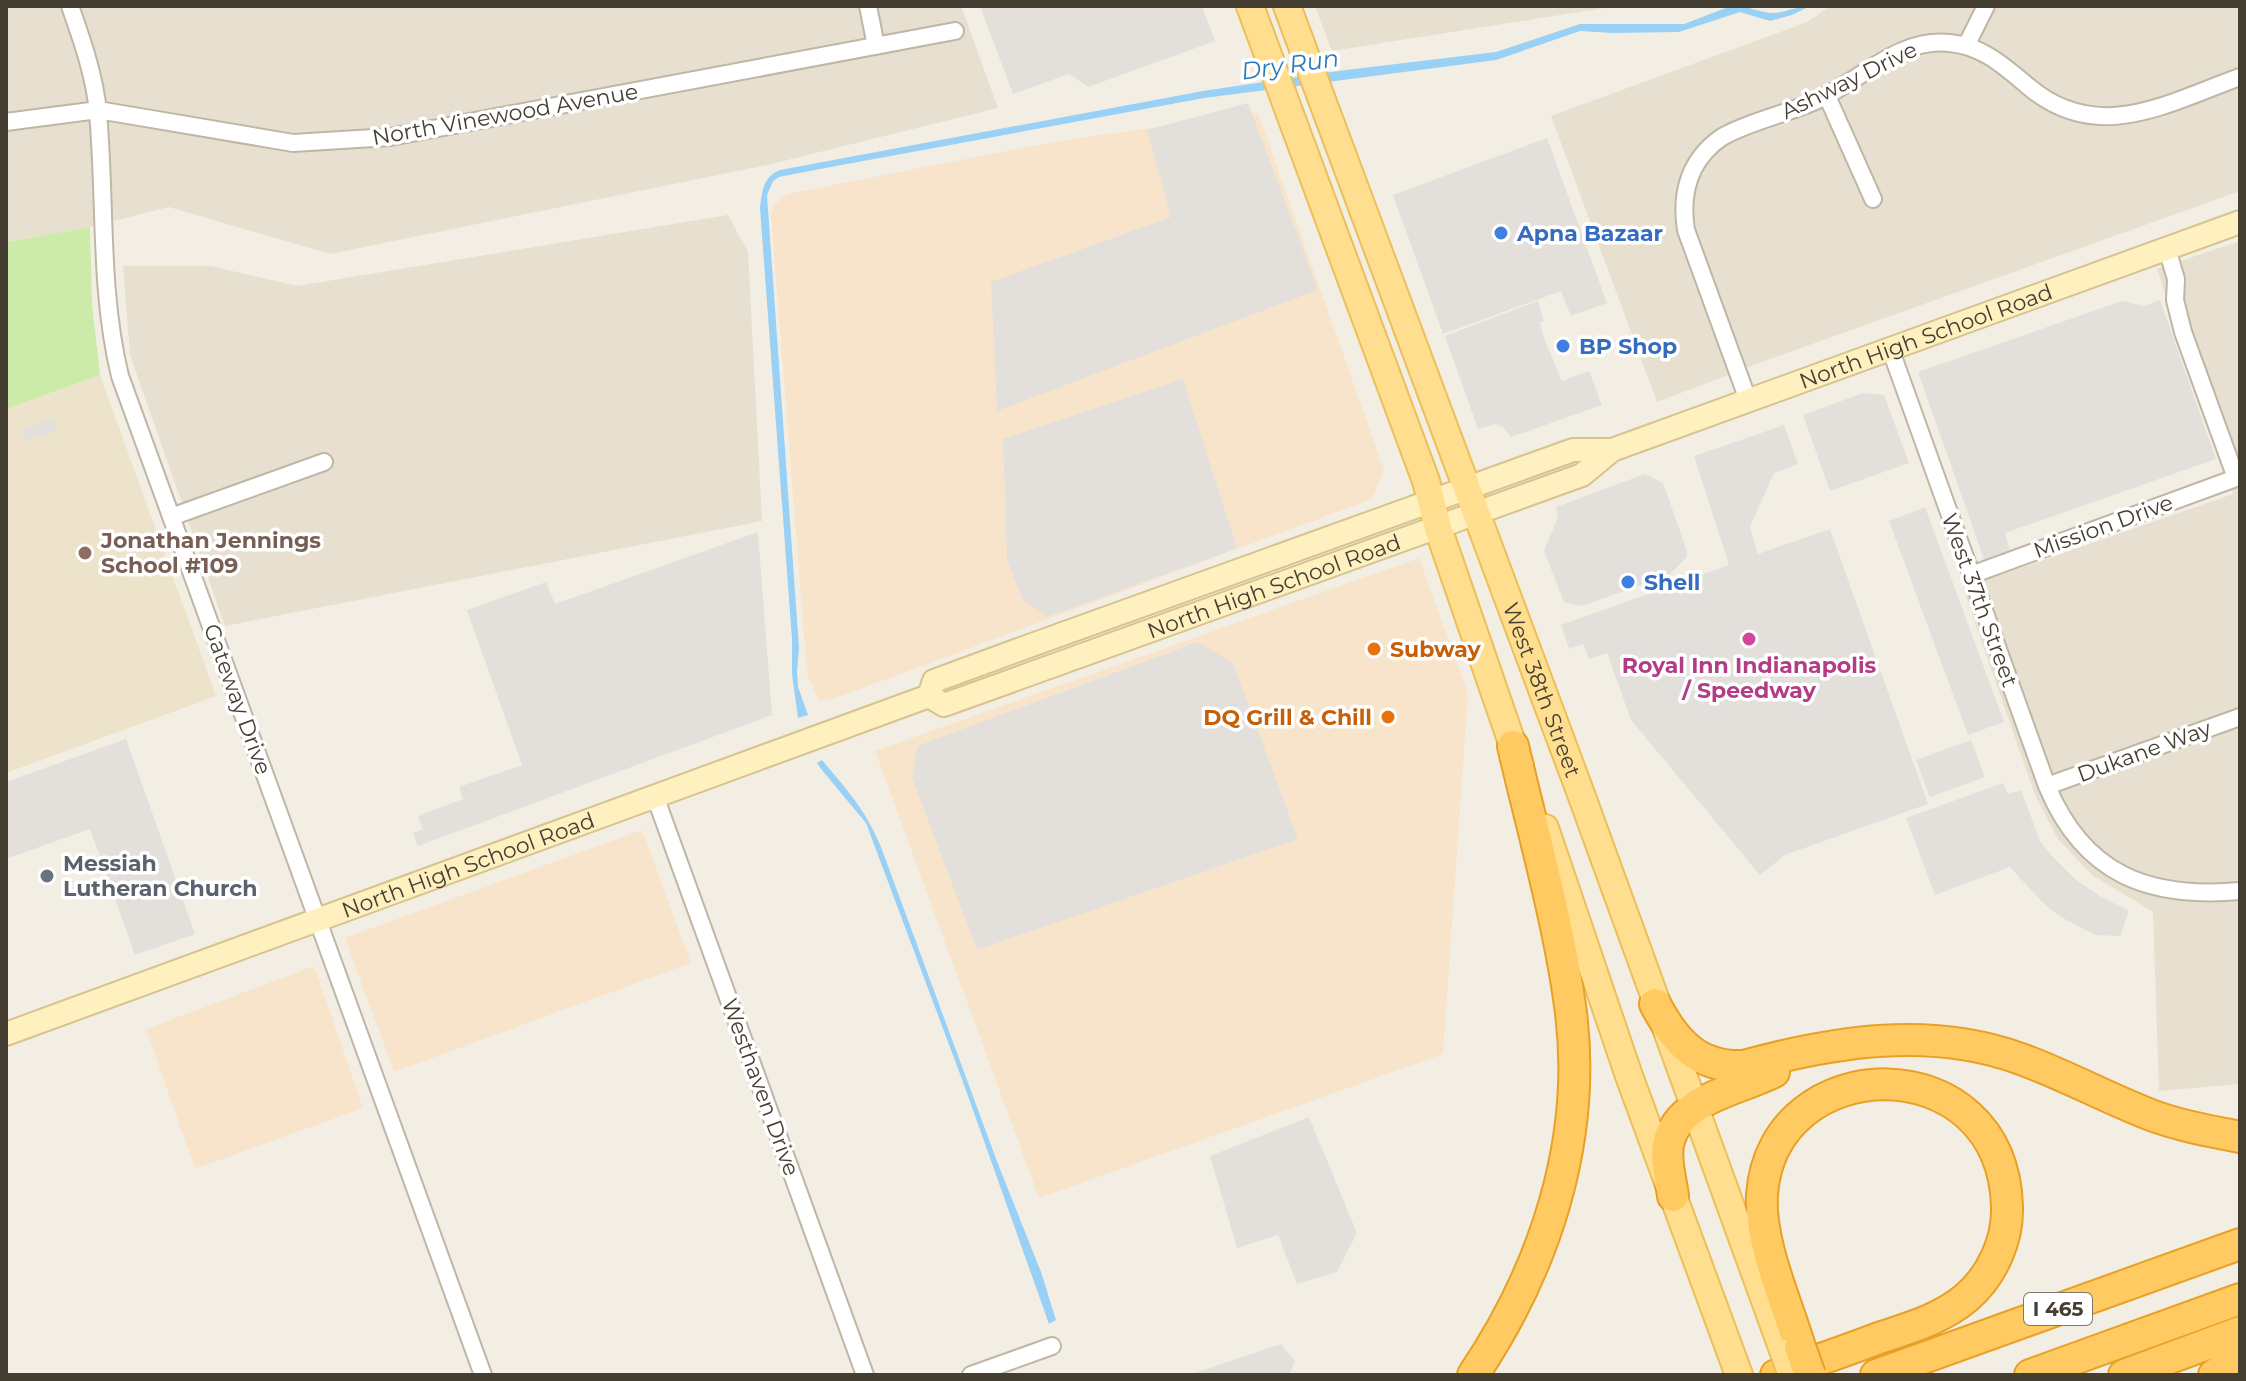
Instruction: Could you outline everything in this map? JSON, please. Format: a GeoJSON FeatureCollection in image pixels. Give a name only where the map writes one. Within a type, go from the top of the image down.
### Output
{"type":"FeatureCollection","features":[{"type":"Feature","properties":{"kind":"highway"},"geometry":{"type":"LineString","coordinates":[[1473,1375],[1500,1335],[1537,1259],[1562,1179],[1571,1117],[1574,1055],[1571,1013],[1562,959],[1513,746]]}},
{"type":"Feature","properties":{"kind":"highway"},"geometry":{"type":"LineString","coordinates":[[1655,1004],[1669,1030],[1686,1048],[1725,1065],[1744,1066],[1849,1043],[1892,1039],[1959,1043],[2022,1059],[2176,1123],[2240,1137]]}},
{"type":"Feature","properties":{"kind":"highway"},"geometry":{"type":"LineString","coordinates":[[1673,1196],[1668,1143],[1680,1122],[1716,1095],[1765,1076],[1815,1051]]}},
{"type":"Feature","properties":{"kind":"highway"},"geometry":{"type":"LineString","coordinates":[[1788,1362],[1936,1317],[1966,1298],[1989,1269],[2000,1247],[2006,1223],[2007,1199],[2003,1175],[1989,1141],[1974,1121],[1955,1105],[1911,1086],[1887,1083],[1862,1085],[1839,1092],[1798,1118],[1771,1159],[1764,1182],[1763,1219],[1788,1362],[1810,1375]]}},
{"type":"Feature","properties":{"kind":"highway","name":"I 465"},"geometry":{"type":"LineString","coordinates":[[1876,1375],[2240,1244]]}},
{"type":"Feature","properties":{"kind":"highway","name":"I 465"},"geometry":{"type":"LineString","coordinates":[[2030,1375],[2240,1299]]}},
{"type":"Feature","properties":{"kind":"highway"},"geometry":{"type":"LineString","coordinates":[[2124,1375],[2240,1332]]}},
{"type":"Feature","properties":{"kind":"highway"},"geometry":{"type":"LineString","coordinates":[[2214,1375],[2240,1357]]}},
{"type":"Feature","properties":{"kind":"main road","name":"West 38th Street"},"geometry":{"type":"LineString","coordinates":[[1250,6],[1433,501],[1438,528],[1513,746],[1548,836],[1629,1076],[1738,1372]]}},
{"type":"Feature","properties":{"kind":"main road","name":"West 38th Street"},"geometry":{"type":"LineString","coordinates":[[1287,6],[1586,807],[1655,1004],[1788,1362]]}},
{"type":"Feature","properties":{"kind":"street","name":"Gateway Drive"},"geometry":{"type":"LineString","coordinates":[[70,6],[98,110],[110,332],[120,376],[483,1375]]}},
{"type":"Feature","properties":{"kind":"street"},"geometry":{"type":"LineString","coordinates":[[868,6],[876,46]]}},
{"type":"Feature","properties":{"kind":"street"},"geometry":{"type":"LineString","coordinates":[[1966,46],[1986,6]]}},
{"type":"Feature","properties":{"kind":"street","name":"North Vinewood Avenue"},"geometry":{"type":"LineString","coordinates":[[6,122],[98,110],[293,143],[390,137],[955,31]]}},
{"type":"Feature","properties":{"kind":"street","name":"Ashway Drive"},"geometry":{"type":"LineString","coordinates":[[1748,400],[1686,230],[1683,210],[1687,184],[1702,155],[1722,137],[1827,96],[1908,48],[1933,42],[1966,46],[1990,56],[2052,105],[2090,117],[2129,115],[2240,77]]}},
{"type":"Feature","properties":{"kind":"street"},"geometry":{"type":"LineString","coordinates":[[1827,96],[1873,199]]}},
{"type":"Feature","properties":{"kind":"street","name":"North High School Road"},"geometry":{"type":"LineString","coordinates":[[929,696],[944,705],[1438,528],[1582,475],[1612,450],[2240,222]]}},
{"type":"Feature","properties":{"kind":"street"},"geometry":{"type":"LineString","coordinates":[[2167,249],[2176,279],[2175,300],[2183,332],[2238,478]]}},
{"type":"Feature","properties":{"kind":"street","name":"West 37th Street"},"geometry":{"type":"LineString","coordinates":[[1890,348],[2047,786],[2062,817],[2083,844],[2106,865],[2138,882],[2192,893],[2240,891]]}},
{"type":"Feature","properties":{"kind":"street","name":"North High School Road"},"geometry":{"type":"LineString","coordinates":[[929,696],[934,681],[1573,450],[1612,450]]}},
{"type":"Feature","properties":{"kind":"street"},"geometry":{"type":"LineString","coordinates":[[171,517],[324,462]]}},
{"type":"Feature","properties":{"kind":"street","name":"Mission Drive"},"geometry":{"type":"LineString","coordinates":[[1971,575],[2238,478]]}},
{"type":"Feature","properties":{"kind":"street","name":"North High School Road"},"geometry":{"type":"LineString","coordinates":[[6,1034],[656,799],[929,696]]}},
{"type":"Feature","properties":{"kind":"street","name":"Dukane Way"},"geometry":{"type":"LineString","coordinates":[[2047,786],[2240,717]]}},
{"type":"Feature","properties":{"kind":"street","name":"Westhaven Drive"},"geometry":{"type":"LineString","coordinates":[[656,799],[865,1375]]}},
{"type":"Feature","properties":{"kind":"street"},"geometry":{"type":"LineString","coordinates":[[971,1375],[1052,1346]]}},
{"type":"Feature","properties":{"kind":"shaded area"},"geometry":{"type":"Polygon","coordinates":[[[6,6],[961,6],[998,108],[767,165],[330,254],[169,207],[90,227],[6,242],[6,6]]]}},
{"type":"Feature","properties":{"kind":"shaded area"},"geometry":{"type":"Polygon","coordinates":[[[980,6],[1202,6],[1215,41],[1088,87],[1069,74],[1013,94],[980,6]]]}},
{"type":"Feature","properties":{"kind":"shaded area"},"geometry":{"type":"Polygon","coordinates":[[[1315,6],[1617,6],[1332,51],[1315,6]]]}},
{"type":"Feature","properties":{"kind":"shaded area"},"geometry":{"type":"Polygon","coordinates":[[[1830,6],[2240,6],[2240,191],[1657,402],[1551,116],[1807,22],[1830,6]]]}},
{"type":"Feature","properties":{"kind":"shaded area"},"geometry":{"type":"Polygon","coordinates":[[[1248,103],[1318,290],[997,411],[991,282],[1171,217],[1147,130],[1248,103]]]}},
{"type":"Feature","properties":{"kind":"shaded area"},"geometry":{"type":"Polygon","coordinates":[[[1258,113],[1384,470],[1372,499],[833,699],[819,700],[807,674],[771,215],[775,204],[787,194],[1058,141],[1258,113]]]}},
{"type":"Feature","properties":{"kind":"shaded area"},"geometry":{"type":"Polygon","coordinates":[[[1547,138],[1607,303],[1571,316],[1561,291],[1443,334],[1393,195],[1547,138]]]}},
{"type":"Feature","properties":{"kind":"shaded area"},"geometry":{"type":"Polygon","coordinates":[[[728,215],[748,252],[762,521],[225,626],[130,355],[123,266],[211,266],[297,286],[728,215]]]}},
{"type":"Feature","properties":{"kind":"shaded area"},"geometry":{"type":"Polygon","coordinates":[[[2240,241],[2240,1084],[2159,1091],[2153,912],[2092,875],[2058,839],[2035,795],[1963,588],[2233,494],[2157,269],[2240,241]]]}},
{"type":"Feature","properties":{"kind":"shaded area"},"geometry":{"type":"Polygon","coordinates":[[[2160,300],[2216,459],[2005,533],[2010,550],[1984,559],[1918,372],[2122,301],[2144,306],[2160,300]]]}},
{"type":"Feature","properties":{"kind":"shaded area"},"geometry":{"type":"Polygon","coordinates":[[[1538,301],[1544,321],[1540,322],[1544,338],[1562,381],[1589,371],[1602,405],[1511,437],[1496,424],[1478,429],[1445,336],[1538,301]]]}},
{"type":"Feature","properties":{"kind":"shaded area","name":"Jonathan Jennings School #109"},"geometry":{"type":"Polygon","coordinates":[[[100,375],[216,696],[6,773],[6,409],[100,375]]]}},
{"type":"Feature","properties":{"kind":"shaded area"},"geometry":{"type":"Polygon","coordinates":[[[1183,379],[1237,548],[1047,617],[1023,601],[1007,560],[1003,439],[1183,379]]]}},
{"type":"Feature","properties":{"kind":"shaded area"},"geometry":{"type":"Polygon","coordinates":[[[1863,393],[1884,395],[1909,463],[1830,491],[1803,415],[1863,393]]]}},
{"type":"Feature","properties":{"kind":"shaded area"},"geometry":{"type":"Polygon","coordinates":[[[53,418],[58,431],[25,442],[21,430],[53,418]]]}},
{"type":"Feature","properties":{"kind":"shaded area"},"geometry":{"type":"Polygon","coordinates":[[[1784,425],[1798,464],[1774,473],[1750,527],[1758,554],[1830,529],[1928,804],[1785,855],[1760,875],[1631,720],[1607,653],[1589,659],[1583,644],[1569,649],[1561,625],[1729,565],[1694,456],[1784,425]]]}},
{"type":"Feature","properties":{"kind":"shaded area"},"geometry":{"type":"Polygon","coordinates":[[[1645,474],[1663,483],[1687,557],[1669,575],[1582,606],[1564,602],[1544,551],[1558,517],[1556,507],[1645,474]]]}},
{"type":"Feature","properties":{"kind":"shaded area"},"geometry":{"type":"Polygon","coordinates":[[[1925,507],[2004,722],[1968,735],[1889,521],[1925,507]]]}},
{"type":"Feature","properties":{"kind":"shaded area"},"geometry":{"type":"Polygon","coordinates":[[[758,532],[772,715],[418,846],[413,833],[423,829],[418,817],[463,799],[459,787],[522,765],[467,610],[546,582],[555,604],[758,532]]]}},
{"type":"Feature","properties":{"kind":"shaded area"},"geometry":{"type":"Polygon","coordinates":[[[1419,558],[1468,694],[1443,1054],[1039,1198],[875,751],[1419,558]]]}},
{"type":"Feature","properties":{"kind":"shaded area"},"geometry":{"type":"Polygon","coordinates":[[[1198,642],[1233,663],[1298,839],[977,950],[912,778],[917,746],[1198,642]]]}},
{"type":"Feature","properties":{"kind":"shaded area"},"geometry":{"type":"Polygon","coordinates":[[[126,739],[195,934],[135,955],[90,829],[6,859],[6,782],[126,739]]]}},
{"type":"Feature","properties":{"kind":"shaded area"},"geometry":{"type":"Polygon","coordinates":[[[1971,740],[1985,777],[1930,797],[1916,760],[1971,740]]]}},
{"type":"Feature","properties":{"kind":"shaded area"},"geometry":{"type":"Polygon","coordinates":[[[2003,783],[2008,794],[2021,790],[2040,841],[2051,855],[2075,879],[2129,911],[2120,936],[2095,935],[2059,916],[2010,867],[1935,895],[1906,818],[2003,783]]]}},
{"type":"Feature","properties":{"kind":"shaded area"},"geometry":{"type":"Polygon","coordinates":[[[642,830],[691,963],[394,1072],[345,938],[642,830]]]}},
{"type":"Feature","properties":{"kind":"shaded area"},"geometry":{"type":"Polygon","coordinates":[[[314,966],[363,1108],[195,1169],[146,1029],[314,966]]]}},
{"type":"Feature","properties":{"kind":"shaded area"},"geometry":{"type":"Polygon","coordinates":[[[1309,1117],[1357,1233],[1337,1272],[1297,1284],[1278,1235],[1237,1248],[1210,1156],[1309,1117]]]}},
{"type":"Feature","properties":{"kind":"shaded area"},"geometry":{"type":"Polygon","coordinates":[[[1281,1344],[1295,1361],[1289,1375],[1189,1375],[1281,1344]]]}},
{"type":"Feature","properties":{"kind":"green space"},"geometry":{"type":"Polygon","coordinates":[[[90,227],[92,304],[100,375],[6,409],[6,242],[90,227]]]}},
{"type":"Feature","properties":{"kind":"water","name":"Dry Run"},"geometry":{"type":"Polygon","coordinates":[[[1731,6],[1771,13],[1810,6],[1770,21],[1740,12],[1679,32],[1580,31],[1496,60],[1204,98],[820,169],[773,181],[767,195],[799,648],[797,672],[798,687],[808,715],[798,718],[792,674],[760,208],[764,185],[770,176],[780,170],[1203,91],[1496,52],[1580,24],[1684,24],[1731,6]]]}},
{"type":"Feature","properties":{"kind":"water"},"geometry":{"type":"Polygon","coordinates":[[[822,760],[862,811],[881,847],[1041,1272],[1056,1320],[1049,1324],[866,823],[821,769],[817,763],[822,760]]]}},
{"type":"Feature","properties":{"kind":"place","name":"Apna Bazaar"},"geometry":{"type":"Point","coordinates":[1501,233]}},
{"type":"Feature","properties":{"kind":"place","name":"BP Shop"},"geometry":{"type":"Point","coordinates":[1563,346]}},
{"type":"Feature","properties":{"kind":"place","name":"Jonathan Jennings School #109"},"geometry":{"type":"Point","coordinates":[85,553]}},
{"type":"Feature","properties":{"kind":"place","name":"Shell"},"geometry":{"type":"Point","coordinates":[1628,582]}},
{"type":"Feature","properties":{"kind":"place","name":"Royal Inn Indianapolis / Speedway"},"geometry":{"type":"Point","coordinates":[1749,639]}},
{"type":"Feature","properties":{"kind":"place","name":"Subway"},"geometry":{"type":"Point","coordinates":[1374,649]}},
{"type":"Feature","properties":{"kind":"place","name":"DQ Grill & Chill"},"geometry":{"type":"Point","coordinates":[1388,717]}},
{"type":"Feature","properties":{"kind":"place","name":"Messiah Lutheran Church"},"geometry":{"type":"Point","coordinates":[47,876]}}]}
